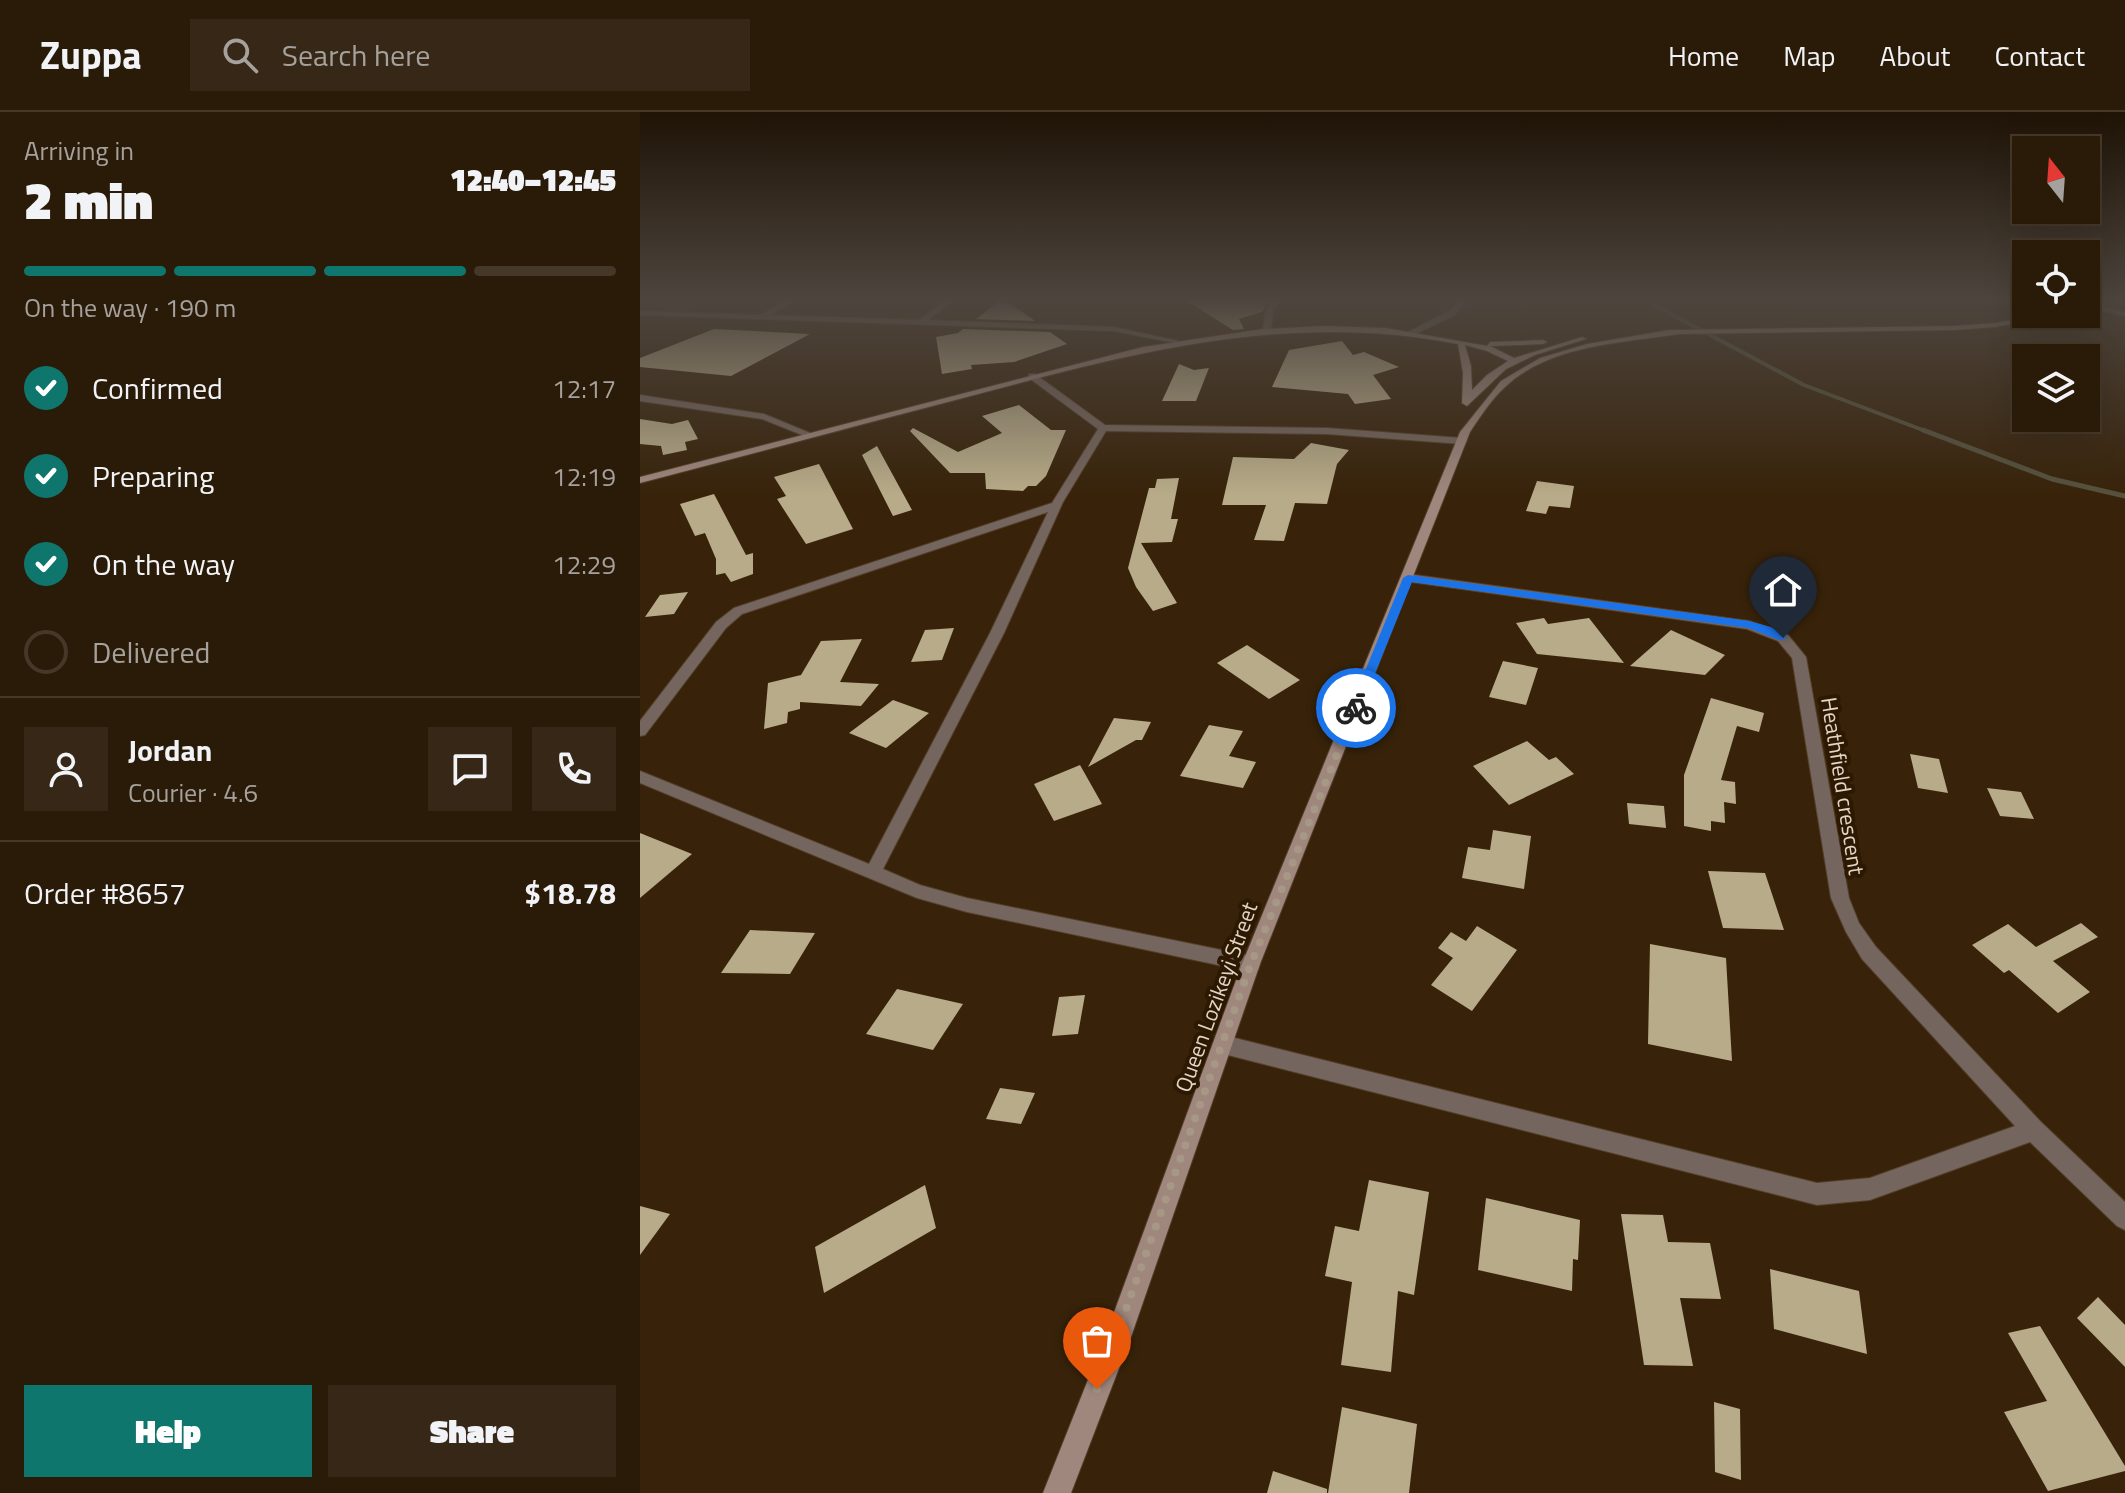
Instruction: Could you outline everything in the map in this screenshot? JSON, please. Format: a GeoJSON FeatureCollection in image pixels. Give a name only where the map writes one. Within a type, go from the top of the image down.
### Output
{"type":"FeatureCollection","features":[{"type":"Feature","properties":{"kind":"main road"},"geometry":{"type":"LineString","coordinates":[[640,480],[1075,365]]}},
{"type":"Feature","properties":{"kind":"main road"},"geometry":{"type":"LineString","coordinates":[[1467,365],[1467,403]]}},
{"type":"Feature","properties":{"kind":"main road","name":"Queen Lozikeyi Street"},"geometry":{"type":"LineString","coordinates":[[1057,1493],[1118,1337],[1251,964],[1463,437],[1467,403],[1479,384],[1505,365]]}},
{"type":"Feature","properties":{"kind":"main road"},"geometry":{"type":"LineString","coordinates":[[1505,382],[1512,365]]}},
{"type":"Feature","properties":{"kind":"main road","name":"Queen Lozikeyi Street"},"geometry":{"type":"LineString","coordinates":[[1463,437],[1505,382],[1535,365]]}},
{"type":"Feature","properties":{"kind":"street"},"geometry":{"type":"LineString","coordinates":[[1032,376],[1103,428],[1327,431],[1463,437]]}},
{"type":"Feature","properties":{"kind":"street"},"geometry":{"type":"LineString","coordinates":[[640,398],[764,417],[792,425],[810,435]]}},
{"type":"Feature","properties":{"kind":"street"},"geometry":{"type":"LineString","coordinates":[[873,872],[988,650],[1057,505],[1103,428]]}},
{"type":"Feature","properties":{"kind":"street"},"geometry":{"type":"LineString","coordinates":[[640,731],[721,625],[738,611],[1057,505]]}},
{"type":"Feature","properties":{"kind":"street","name":"Heathfield crescent"},"geometry":{"type":"LineString","coordinates":[[1408,578],[1749,625],[1767,629],[1783,638],[1799,657],[1840,898],[1852,927],[1869,953],[2033,1130],[2125,1218]]}},
{"type":"Feature","properties":{"kind":"street"},"geometry":{"type":"LineString","coordinates":[[640,777],[917,891],[967,905],[1251,964]]}},
{"type":"Feature","properties":{"kind":"street"},"geometry":{"type":"LineString","coordinates":[[1223,1045],[1817,1194],[1870,1189],[2033,1130]]}},
{"type":"Feature","properties":{"kind":"building"},"geometry":{"type":"Polygon","coordinates":[[[640,365],[751,365],[731,376],[640,365]]]}},
{"type":"Feature","properties":{"kind":"building"},"geometry":{"type":"Polygon","coordinates":[[[941,365],[971,365],[972,369],[942,374],[941,365]]]}},
{"type":"Feature","properties":{"kind":"building"},"geometry":{"type":"Polygon","coordinates":[[[1178,365],[1194,370],[1209,368],[1196,401],[1162,401],[1178,365]]]}},
{"type":"Feature","properties":{"kind":"building"},"geometry":{"type":"Polygon","coordinates":[[[1282,365],[1399,367],[1373,375],[1391,399],[1355,404],[1348,394],[1272,387],[1282,365]]]}},
{"type":"Feature","properties":{"kind":"building"},"geometry":{"type":"Polygon","coordinates":[[[1019,405],[1051,430],[1066,430],[1046,476],[1036,486],[1028,486],[1023,491],[986,489],[985,473],[950,473],[910,431],[913,428],[958,452],[1002,433],[982,416],[1019,405]]]}},
{"type":"Feature","properties":{"kind":"building"},"geometry":{"type":"Polygon","coordinates":[[[640,419],[672,424],[688,420],[698,439],[685,442],[687,450],[663,455],[661,446],[640,444],[640,419]]]}},
{"type":"Feature","properties":{"kind":"building"},"geometry":{"type":"Polygon","coordinates":[[[1311,443],[1349,450],[1337,464],[1327,504],[1295,503],[1284,541],[1254,540],[1266,505],[1222,505],[1233,457],[1294,459],[1311,443]]]}},
{"type":"Feature","properties":{"kind":"building"},"geometry":{"type":"Polygon","coordinates":[[[877,446],[912,510],[893,516],[862,455],[877,446]]]}},
{"type":"Feature","properties":{"kind":"building"},"geometry":{"type":"Polygon","coordinates":[[[819,464],[853,529],[806,544],[777,499],[786,496],[774,477],[819,464]]]}},
{"type":"Feature","properties":{"kind":"building"},"geometry":{"type":"Polygon","coordinates":[[[1179,478],[1171,519],[1178,519],[1172,542],[1141,543],[1177,603],[1153,611],[1136,587],[1128,568],[1149,488],[1155,488],[1157,479],[1179,478]]]}},
{"type":"Feature","properties":{"kind":"building"},"geometry":{"type":"Polygon","coordinates":[[[1537,481],[1574,486],[1570,508],[1549,506],[1546,514],[1526,511],[1537,481]]]}},
{"type":"Feature","properties":{"kind":"building"},"geometry":{"type":"Polygon","coordinates":[[[714,494],[746,555],[753,553],[753,574],[731,582],[725,573],[716,575],[716,559],[705,533],[695,536],[680,504],[714,494]]]}},
{"type":"Feature","properties":{"kind":"building"},"geometry":{"type":"Polygon","coordinates":[[[688,592],[674,614],[645,617],[660,595],[688,592]]]}},
{"type":"Feature","properties":{"kind":"building"},"geometry":{"type":"Polygon","coordinates":[[[1544,618],[1548,624],[1589,618],[1624,663],[1537,654],[1516,623],[1544,618]]]}},
{"type":"Feature","properties":{"kind":"building"},"geometry":{"type":"Polygon","coordinates":[[[954,628],[942,660],[911,662],[925,630],[954,628]]]}},
{"type":"Feature","properties":{"kind":"building"},"geometry":{"type":"Polygon","coordinates":[[[1671,630],[1725,655],[1705,675],[1630,666],[1671,630]]]}},
{"type":"Feature","properties":{"kind":"building"},"geometry":{"type":"Polygon","coordinates":[[[862,639],[840,682],[879,684],[861,706],[800,702],[800,709],[788,712],[787,723],[764,729],[768,683],[801,675],[821,641],[862,639]]]}},
{"type":"Feature","properties":{"kind":"building"},"geometry":{"type":"Polygon","coordinates":[[[1247,645],[1300,680],[1269,699],[1217,663],[1247,645]]]}},
{"type":"Feature","properties":{"kind":"building"},"geometry":{"type":"Polygon","coordinates":[[[1503,661],[1538,668],[1526,705],[1489,697],[1503,661]]]}},
{"type":"Feature","properties":{"kind":"building"},"geometry":{"type":"Polygon","coordinates":[[[1711,698],[1764,713],[1759,732],[1737,726],[1721,780],[1735,782],[1736,804],[1724,802],[1725,823],[1711,821],[1711,831],[1684,826],[1684,775],[1711,698]]]}},
{"type":"Feature","properties":{"kind":"building"},"geometry":{"type":"Polygon","coordinates":[[[893,700],[929,713],[886,748],[849,733],[893,700]]]}},
{"type":"Feature","properties":{"kind":"building"},"geometry":{"type":"Polygon","coordinates":[[[1114,718],[1151,722],[1142,740],[1136,740],[1088,767],[1114,718]]]}},
{"type":"Feature","properties":{"kind":"building"},"geometry":{"type":"Polygon","coordinates":[[[1209,725],[1243,731],[1229,756],[1256,762],[1243,788],[1180,776],[1209,725]]]}},
{"type":"Feature","properties":{"kind":"building"},"geometry":{"type":"Polygon","coordinates":[[[1527,741],[1549,760],[1556,757],[1574,774],[1509,805],[1473,766],[1527,741]]]}},
{"type":"Feature","properties":{"kind":"building"},"geometry":{"type":"Polygon","coordinates":[[[1910,754],[1939,759],[1948,793],[1918,788],[1910,754]]]}},
{"type":"Feature","properties":{"kind":"building"},"geometry":{"type":"Polygon","coordinates":[[[1080,765],[1102,804],[1054,821],[1034,784],[1080,765]]]}},
{"type":"Feature","properties":{"kind":"building"},"geometry":{"type":"Polygon","coordinates":[[[1987,788],[2021,792],[2034,819],[2000,816],[1987,788]]]}},
{"type":"Feature","properties":{"kind":"building"},"geometry":{"type":"Polygon","coordinates":[[[1627,803],[1664,806],[1666,828],[1629,824],[1627,803]]]}},
{"type":"Feature","properties":{"kind":"building"},"geometry":{"type":"Polygon","coordinates":[[[1493,830],[1531,836],[1524,889],[1462,878],[1468,847],[1490,850],[1493,830]]]}},
{"type":"Feature","properties":{"kind":"building"},"geometry":{"type":"Polygon","coordinates":[[[640,833],[692,854],[640,898],[640,833]]]}},
{"type":"Feature","properties":{"kind":"building"},"geometry":{"type":"Polygon","coordinates":[[[1708,871],[1765,873],[1784,930],[1723,928],[1708,871]]]}},
{"type":"Feature","properties":{"kind":"building"},"geometry":{"type":"Polygon","coordinates":[[[2081,923],[2098,937],[2053,961],[2090,992],[2058,1013],[2009,970],[2004,973],[1972,945],[2008,924],[2036,947],[2081,923]]]}},
{"type":"Feature","properties":{"kind":"building"},"geometry":{"type":"Polygon","coordinates":[[[1477,926],[1517,950],[1472,1011],[1431,985],[1453,958],[1438,948],[1451,932],[1466,941],[1477,926]]]}},
{"type":"Feature","properties":{"kind":"building"},"geometry":{"type":"Polygon","coordinates":[[[750,930],[815,933],[790,974],[721,973],[750,930]]]}},
{"type":"Feature","properties":{"kind":"building"},"geometry":{"type":"Polygon","coordinates":[[[1650,944],[1726,958],[1732,1061],[1648,1044],[1650,944]]]}},
{"type":"Feature","properties":{"kind":"building"},"geometry":{"type":"Polygon","coordinates":[[[897,989],[963,1004],[933,1050],[866,1034],[897,989]]]}},
{"type":"Feature","properties":{"kind":"building"},"geometry":{"type":"Polygon","coordinates":[[[1085,995],[1078,1034],[1052,1036],[1059,997],[1085,995]]]}},
{"type":"Feature","properties":{"kind":"building"},"geometry":{"type":"Polygon","coordinates":[[[1000,1088],[1035,1093],[1021,1124],[986,1119],[1000,1088]]]}},
{"type":"Feature","properties":{"kind":"building"},"geometry":{"type":"Polygon","coordinates":[[[1369,1180],[1429,1192],[1414,1295],[1398,1291],[1391,1372],[1341,1365],[1352,1282],[1325,1276],[1335,1226],[1359,1231],[1369,1180]]]}},
{"type":"Feature","properties":{"kind":"building"},"geometry":{"type":"Polygon","coordinates":[[[925,1185],[936,1228],[824,1293],[815,1247],[925,1185]]]}},
{"type":"Feature","properties":{"kind":"building"},"geometry":{"type":"Polygon","coordinates":[[[1486,1198],[1580,1220],[1578,1260],[1573,1259],[1572,1291],[1478,1270],[1486,1198]]]}},
{"type":"Feature","properties":{"kind":"building"},"geometry":{"type":"Polygon","coordinates":[[[640,1206],[670,1214],[640,1255],[640,1206]]]}},
{"type":"Feature","properties":{"kind":"building"},"geometry":{"type":"Polygon","coordinates":[[[1621,1214],[1663,1215],[1668,1242],[1710,1243],[1721,1299],[1680,1298],[1693,1366],[1644,1365],[1621,1214]]]}},
{"type":"Feature","properties":{"kind":"building"},"geometry":{"type":"Polygon","coordinates":[[[1770,1269],[1859,1291],[1867,1354],[1774,1329],[1770,1269]]]}},
{"type":"Feature","properties":{"kind":"building"},"geometry":{"type":"Polygon","coordinates":[[[2098,1297],[2125,1325],[2125,1367],[2077,1318],[2098,1297]]]}},
{"type":"Feature","properties":{"kind":"building"},"geometry":{"type":"Polygon","coordinates":[[[2040,1326],[2125,1466],[2125,1471],[2048,1491],[2004,1412],[2047,1401],[2008,1333],[2040,1326]]]}},
{"type":"Feature","properties":{"kind":"building"},"geometry":{"type":"Polygon","coordinates":[[[1714,1402],[1740,1409],[1741,1480],[1715,1472],[1714,1402]]]}},
{"type":"Feature","properties":{"kind":"building"},"geometry":{"type":"Polygon","coordinates":[[[1342,1407],[1417,1424],[1409,1493],[1328,1493],[1342,1407]]]}},
{"type":"Feature","properties":{"kind":"building"},"geometry":{"type":"Polygon","coordinates":[[[1273,1471],[1327,1489],[1327,1493],[1267,1493],[1273,1471]]]}},
{"type":"Feature","properties":{"kind":"waterway"},"geometry":{"type":"LineString","coordinates":[[1767,365],[1804,385],[1928,432]]}},
{"type":"Feature","properties":{"kind":"waterway"},"geometry":{"type":"LineString","coordinates":[[1923,430],[2052,479],[2125,496]]}},
{"type":"Feature","properties":{"kind":"way so far"},"geometry":{"type":"LineString","coordinates":[[1097,1389],[1251,964],[1356,708]]}},
{"type":"Feature","properties":{"kind":"route"},"geometry":{"type":"LineString","coordinates":[[1356,708],[1408,578],[1749,625],[1767,629],[1783,638]]}}]}
